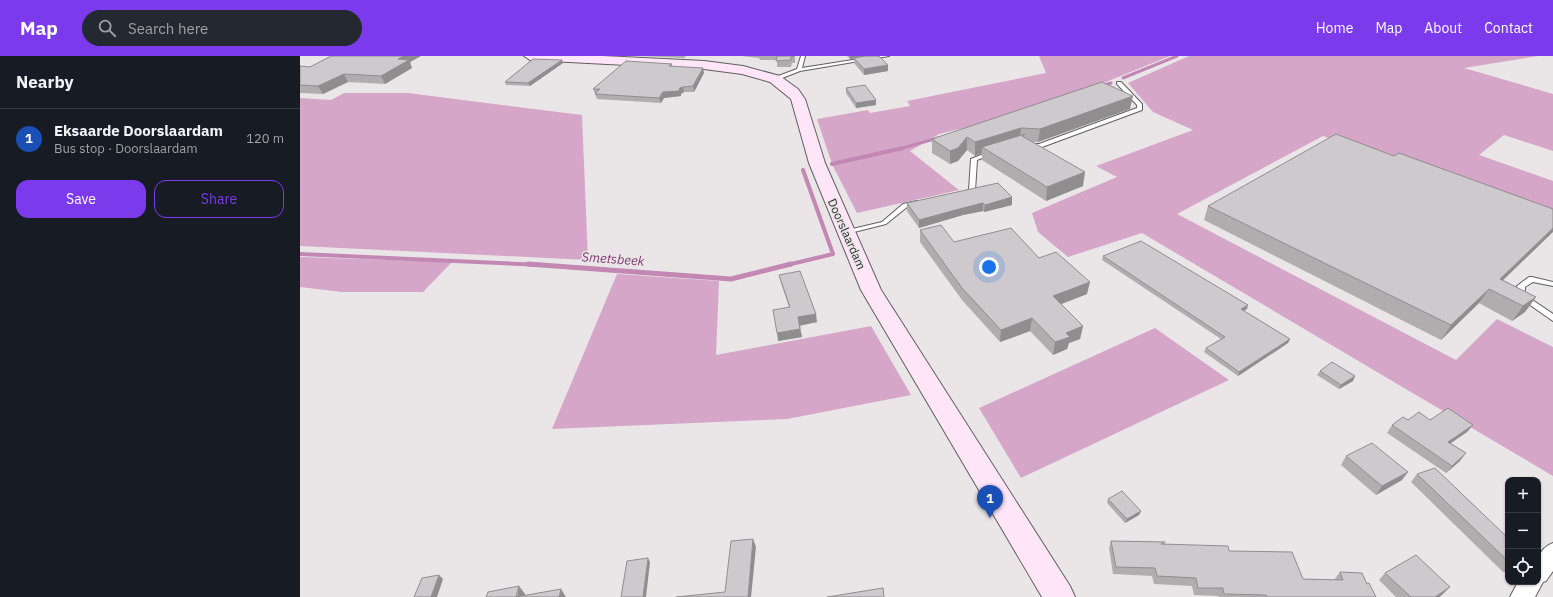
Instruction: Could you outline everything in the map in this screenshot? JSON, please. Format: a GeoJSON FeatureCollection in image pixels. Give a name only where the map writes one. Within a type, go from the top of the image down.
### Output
{"type":"FeatureCollection","features":[{"type":"Feature","properties":{"kind":"street","name":"Doorslaardam"},"geometry":{"type":"LineString","coordinates":[[530,56],[726,67],[757,73],[775,79],[794,92],[798,99],[817,163],[872,290],[1059,597]]}},
{"type":"Feature","properties":{"kind":"street"},"geometry":{"type":"LineString","coordinates":[[1541,570],[1553,553]]}},
{"type":"Feature","properties":{"kind":"street"},"geometry":{"type":"LineString","coordinates":[[1521,597],[1530,585]]}},
{"type":"Feature","properties":{"kind":"lane"},"geometry":{"type":"LineString","coordinates":[[801,70],[803,56]]}},
{"type":"Feature","properties":{"kind":"lane"},"geometry":{"type":"LineString","coordinates":[[801,70],[809,56]]}},
{"type":"Feature","properties":{"kind":"lane"},"geometry":{"type":"LineString","coordinates":[[775,79],[801,70],[887,56]]}},
{"type":"Feature","properties":{"kind":"lane"},"geometry":{"type":"LineString","coordinates":[[1020,144],[1040,146],[1140,110],[1140,105],[1119,84]]}},
{"type":"Feature","properties":{"kind":"lane"},"geometry":{"type":"LineString","coordinates":[[957,194],[972,191],[974,159],[1000,150]]}},
{"type":"Feature","properties":{"kind":"lane"},"geometry":{"type":"LineString","coordinates":[[846,232],[884,223],[905,205],[928,200]]}},
{"type":"Feature","properties":{"kind":"lane"},"geometry":{"type":"LineString","coordinates":[[1553,284],[1532,279],[1521,286],[1521,296],[1553,318]]}},
{"type":"Feature","properties":{"kind":"shaded area"},"geometry":{"type":"Polygon","coordinates":[[[1039,56],[1170,56],[1091,88],[997,120],[939,134],[910,151],[959,190],[857,213],[832,164],[817,119],[868,110],[870,113],[910,106],[907,101],[1046,73],[1039,56]]]}},
{"type":"Feature","properties":{"kind":"shaded area"},"geometry":{"type":"Polygon","coordinates":[[[1189,56],[1538,56],[1464,68],[1553,94],[1553,151],[1504,135],[1479,155],[1553,181],[1553,224],[1323,136],[1177,214],[1456,360],[1497,319],[1553,347],[1553,476],[1142,233],[1068,257],[1038,232],[1032,213],[1117,177],[1096,166],[1193,130],[1153,112],[1128,83],[1189,56]]]}},
{"type":"Feature","properties":{"kind":"shaded area"},"geometry":{"type":"Polygon","coordinates":[[[344,93],[408,93],[582,115],[588,260],[300,246],[300,98],[331,100],[344,93]]]}},
{"type":"Feature","properties":{"kind":"shaded area"},"geometry":{"type":"Polygon","coordinates":[[[300,257],[452,262],[423,292],[342,292],[300,287],[300,257]]]}},
{"type":"Feature","properties":{"kind":"shaded area"},"geometry":{"type":"Polygon","coordinates":[[[617,274],[719,281],[716,355],[871,326],[911,395],[787,419],[552,429],[617,274]]]}},
{"type":"Feature","properties":{"kind":"shaded area"},"geometry":{"type":"Polygon","coordinates":[[[1155,328],[1229,380],[1021,478],[979,408],[1155,328]]]}},
{"type":"Feature","properties":{"kind":"building"},"geometry":{"type":"Polygon","coordinates":[[[331,56],[404,56],[398,59],[409,60],[381,76],[344,74],[318,86],[300,85],[300,66],[310,67],[331,56]]]}},
{"type":"Feature","properties":{"kind":"building"},"geometry":{"type":"Polygon","coordinates":[[[777,56],[794,56],[791,57],[791,60],[776,61],[777,56]]]}},
{"type":"Feature","properties":{"kind":"building"},"geometry":{"type":"Polygon","coordinates":[[[879,56],[888,65],[864,69],[854,58],[879,56]]]}},
{"type":"Feature","properties":{"kind":"building"},"geometry":{"type":"Polygon","coordinates":[[[533,59],[562,60],[528,83],[505,82],[533,59]]]}},
{"type":"Feature","properties":{"kind":"building"},"geometry":{"type":"Polygon","coordinates":[[[626,61],[703,68],[693,86],[680,88],[679,91],[663,92],[659,98],[595,94],[600,89],[593,89],[626,61]]]}},
{"type":"Feature","properties":{"kind":"building"},"geometry":{"type":"Polygon","coordinates":[[[1102,82],[1133,96],[1040,129],[1021,128],[975,142],[967,137],[958,148],[950,151],[932,139],[1102,82]]]}},
{"type":"Feature","properties":{"kind":"building"},"geometry":{"type":"Polygon","coordinates":[[[865,85],[876,100],[856,103],[846,88],[865,85]]]}},
{"type":"Feature","properties":{"kind":"building"},"geometry":{"type":"Polygon","coordinates":[[[1025,134],[1022,136],[1085,172],[1047,187],[982,147],[1025,134]]]}},
{"type":"Feature","properties":{"kind":"building"},"geometry":{"type":"Polygon","coordinates":[[[1336,134],[1394,156],[1399,153],[1553,209],[1553,228],[1500,279],[1536,297],[1523,306],[1489,289],[1451,325],[1208,206],[1336,134]]]}},
{"type":"Feature","properties":{"kind":"building"},"geometry":{"type":"Polygon","coordinates":[[[998,183],[1012,197],[985,205],[983,203],[919,220],[907,203],[998,183]]]}},
{"type":"Feature","properties":{"kind":"building"},"geometry":{"type":"Polygon","coordinates":[[[941,225],[954,242],[1011,228],[1039,258],[1056,252],[1090,282],[1053,296],[1083,326],[1066,333],[1070,337],[1055,342],[1032,318],[1001,330],[962,288],[920,230],[941,225]]]}},
{"type":"Feature","properties":{"kind":"building"},"geometry":{"type":"Polygon","coordinates":[[[1141,241],[1248,305],[1241,309],[1290,339],[1239,372],[1206,348],[1225,337],[1103,256],[1141,241]]]}},
{"type":"Feature","properties":{"kind":"building"},"geometry":{"type":"Polygon","coordinates":[[[800,271],[816,314],[798,317],[800,329],[777,333],[773,310],[790,307],[779,275],[800,271]]]}},
{"type":"Feature","properties":{"kind":"building"},"geometry":{"type":"Polygon","coordinates":[[[1332,362],[1355,376],[1341,385],[1320,371],[1332,362]]]}},
{"type":"Feature","properties":{"kind":"building"},"geometry":{"type":"Polygon","coordinates":[[[1448,408],[1473,425],[1448,442],[1466,453],[1452,466],[1392,425],[1403,417],[1408,420],[1419,412],[1430,420],[1448,408]]]}},
{"type":"Feature","properties":{"kind":"building"},"geometry":{"type":"Polygon","coordinates":[[[1372,443],[1408,472],[1382,486],[1346,456],[1372,443]]]}},
{"type":"Feature","properties":{"kind":"building"},"geometry":{"type":"Polygon","coordinates":[[[1435,468],[1505,535],[1505,558],[1417,474],[1435,468]]]}},
{"type":"Feature","properties":{"kind":"building"},"geometry":{"type":"Polygon","coordinates":[[[1122,491],[1141,511],[1127,519],[1108,499],[1122,491]]]}},
{"type":"Feature","properties":{"kind":"building"},"geometry":{"type":"Polygon","coordinates":[[[753,539],[748,597],[676,597],[725,592],[731,541],[753,539]]]}},
{"type":"Feature","properties":{"kind":"building"},"geometry":{"type":"Polygon","coordinates":[[[1111,541],[1165,542],[1161,544],[1228,546],[1229,551],[1292,552],[1303,579],[1343,580],[1340,572],[1362,573],[1367,584],[1369,583],[1376,597],[1267,597],[1266,595],[1224,594],[1223,588],[1198,588],[1196,578],[1157,576],[1155,568],[1116,567],[1111,541]]]}},
{"type":"Feature","properties":{"kind":"building"},"geometry":{"type":"Polygon","coordinates":[[[1416,555],[1450,587],[1435,597],[1411,597],[1385,573],[1416,555]]]}},
{"type":"Feature","properties":{"kind":"building"},"geometry":{"type":"Polygon","coordinates":[[[648,558],[643,597],[621,597],[627,561],[648,558]]]}},
{"type":"Feature","properties":{"kind":"building"},"geometry":{"type":"Polygon","coordinates":[[[439,575],[431,597],[414,597],[422,578],[439,575]]]}},
{"type":"Feature","properties":{"kind":"building"},"geometry":{"type":"Polygon","coordinates":[[[519,586],[516,597],[486,597],[488,592],[519,586]]]}},
{"type":"Feature","properties":{"kind":"building"},"geometry":{"type":"Polygon","coordinates":[[[883,588],[884,597],[827,597],[883,588]]]}},
{"type":"Feature","properties":{"kind":"building"},"geometry":{"type":"Polygon","coordinates":[[[561,589],[559,597],[516,597],[561,589]]]}},
{"type":"Feature","properties":{"kind":"waterway","name":"Smetsbeek"},"geometry":{"type":"LineString","coordinates":[[1123,78],[1177,56]]}},
{"type":"Feature","properties":{"kind":"waterway","name":"Smetsbeek"},"geometry":{"type":"LineString","coordinates":[[1101,86],[1111,83]]}},
{"type":"Feature","properties":{"kind":"waterway","name":"Smetsbeek"},"geometry":{"type":"LineString","coordinates":[[901,149],[938,138]]}},
{"type":"Feature","properties":{"kind":"waterway","name":"Smetsbeek"},"geometry":{"type":"LineString","coordinates":[[832,164],[901,149]]}},
{"type":"Feature","properties":{"kind":"waterway","name":"Smetsbeek"},"geometry":{"type":"LineString","coordinates":[[787,265],[833,254],[803,170]]}},
{"type":"Feature","properties":{"kind":"waterway","name":"Smetsbeek"},"geometry":{"type":"LineString","coordinates":[[300,254],[541,265]]}},
{"type":"Feature","properties":{"kind":"waterway","name":"Smetsbeek"},"geometry":{"type":"LineString","coordinates":[[528,264],[541,265]]}},
{"type":"Feature","properties":{"kind":"waterway","name":"Smetsbeek"},"geometry":{"type":"LineString","coordinates":[[787,265],[791,264]]}},
{"type":"Feature","properties":{"kind":"waterway","name":"Smetsbeek"},"geometry":{"type":"LineString","coordinates":[[541,265],[731,279],[787,265]]}},
{"type":"Feature","properties":{"kind":"place","name":"Eksaarde Doorslaardam"},"geometry":{"type":"Point","coordinates":[990,518]}}]}
